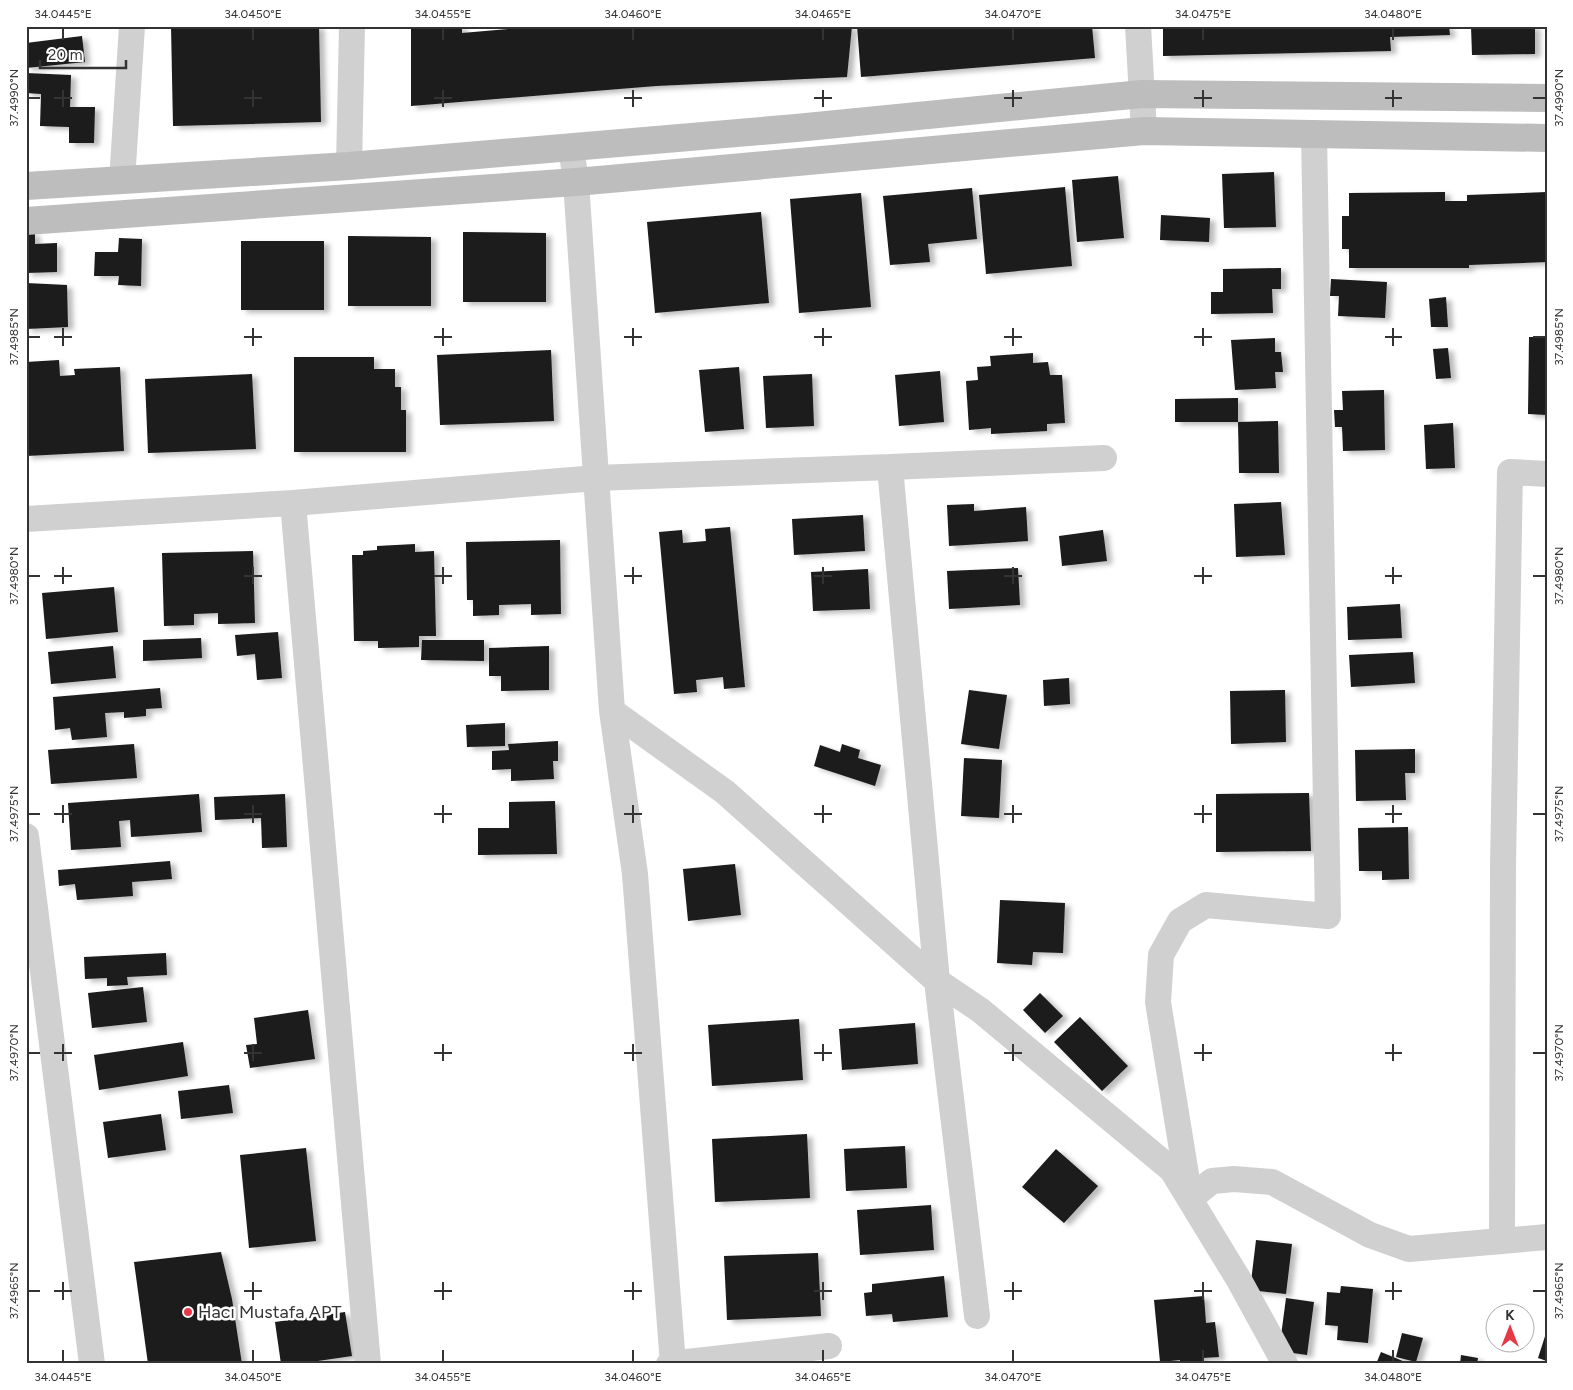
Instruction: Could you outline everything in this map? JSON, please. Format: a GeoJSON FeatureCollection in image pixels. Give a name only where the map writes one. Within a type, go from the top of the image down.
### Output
{"type":"FeatureCollection","features":[{"type":"Feature","properties":{"kind":"main road"},"geometry":{"type":"LineString","coordinates":[[26,186],[349,166],[806,127],[1142,94],[1547,98]]}},
{"type":"Feature","properties":{"kind":"main road"},"geometry":{"type":"LineString","coordinates":[[26,220],[576,182],[1144,131],[1547,138]]}},
{"type":"Feature","properties":{"kind":"street"},"geometry":{"type":"LineString","coordinates":[[122,180],[132,26]]}},
{"type":"Feature","properties":{"kind":"street"},"geometry":{"type":"LineString","coordinates":[[349,166],[352,26]]}},
{"type":"Feature","properties":{"kind":"street"},"geometry":{"type":"LineString","coordinates":[[1138,26],[1144,131]]}},
{"type":"Feature","properties":{"kind":"street"},"geometry":{"type":"LineString","coordinates":[[1190,1199],[1158,1002],[1161,955],[1180,921],[1206,905],[1328,916],[1314,134]]}},
{"type":"Feature","properties":{"kind":"street"},"geometry":{"type":"LineString","coordinates":[[571,147],[576,182],[612,711],[635,874],[673,1364]]}},
{"type":"Feature","properties":{"kind":"street"},"geometry":{"type":"LineString","coordinates":[[26,519],[293,503],[596,478],[1104,458]]}},
{"type":"Feature","properties":{"kind":"street"},"geometry":{"type":"LineString","coordinates":[[890,467],[938,981],[977,1316]]}},
{"type":"Feature","properties":{"kind":"street"},"geometry":{"type":"LineString","coordinates":[[1502,1240],[1503,866],[1510,472],[1547,474]]}},
{"type":"Feature","properties":{"kind":"street"},"geometry":{"type":"LineString","coordinates":[[293,503],[368,1364]]}},
{"type":"Feature","properties":{"kind":"street"},"geometry":{"type":"LineString","coordinates":[[612,711],[725,792],[938,981],[980,1010],[1172,1170],[1239,1280],[1285,1364]]}},
{"type":"Feature","properties":{"kind":"street"},"geometry":{"type":"LineString","coordinates":[[26,836],[92,1364]]}},
{"type":"Feature","properties":{"kind":"street"},"geometry":{"type":"LineString","coordinates":[[1190,1199],[1212,1181],[1234,1179],[1272,1182],[1370,1235],[1409,1249],[1452,1247],[1502,1240],[1547,1237]]}},
{"type":"Feature","properties":{"kind":"street"},"geometry":{"type":"LineString","coordinates":[[669,1364],[829,1346]]}},
{"type":"Feature","properties":{"kind":"building"},"geometry":{"type":"Polygon","coordinates":[[[171,26],[319,26],[321,122],[173,126],[171,26]]]}},
{"type":"Feature","properties":{"kind":"building"},"geometry":{"type":"Polygon","coordinates":[[[411,26],[462,26],[462,33],[543,26],[852,26],[847,77],[656,86],[411,106],[411,26]]]}},
{"type":"Feature","properties":{"kind":"building"},"geometry":{"type":"Polygon","coordinates":[[[857,26],[1092,26],[1095,58],[861,77],[857,26]]]}},
{"type":"Feature","properties":{"kind":"building"},"geometry":{"type":"Polygon","coordinates":[[[1163,26],[1449,26],[1450,35],[1390,37],[1391,51],[1163,56],[1163,26]]]}},
{"type":"Feature","properties":{"kind":"building"},"geometry":{"type":"Polygon","coordinates":[[[1471,26],[1535,26],[1535,54],[1472,55],[1471,26]]]}},
{"type":"Feature","properties":{"kind":"building"},"geometry":{"type":"Polygon","coordinates":[[[82,36],[85,62],[26,68],[26,43],[82,36]]]}},
{"type":"Feature","properties":{"kind":"building"},"geometry":{"type":"Polygon","coordinates":[[[26,73],[71,75],[70,107],[95,107],[94,143],[69,143],[69,127],[40,126],[41,94],[26,93],[26,73]]]}},
{"type":"Feature","properties":{"kind":"building"},"geometry":{"type":"Polygon","coordinates":[[[1274,172],[1276,227],[1224,228],[1222,174],[1274,172]]]}},
{"type":"Feature","properties":{"kind":"building"},"geometry":{"type":"Polygon","coordinates":[[[1118,176],[1124,238],[1077,242],[1072,180],[1118,176]]]}},
{"type":"Feature","properties":{"kind":"building"},"geometry":{"type":"Polygon","coordinates":[[[1065,187],[1072,266],[986,274],[979,195],[1065,187]]]}},
{"type":"Feature","properties":{"kind":"building"},"geometry":{"type":"Polygon","coordinates":[[[972,188],[977,239],[928,244],[930,262],[890,265],[883,196],[972,188]]]}},
{"type":"Feature","properties":{"kind":"building"},"geometry":{"type":"Polygon","coordinates":[[[1445,192],[1445,201],[1467,201],[1467,195],[1547,192],[1547,262],[1469,265],[1469,268],[1349,268],[1349,249],[1342,249],[1342,216],[1349,216],[1349,193],[1445,192]]]}},
{"type":"Feature","properties":{"kind":"building"},"geometry":{"type":"Polygon","coordinates":[[[861,193],[871,307],[799,313],[790,199],[861,193]]]}},
{"type":"Feature","properties":{"kind":"building"},"geometry":{"type":"Polygon","coordinates":[[[761,212],[769,303],[655,313],[647,222],[761,212]]]}},
{"type":"Feature","properties":{"kind":"building"},"geometry":{"type":"Polygon","coordinates":[[[1161,215],[1210,218],[1209,242],[1160,240],[1161,215]]]}},
{"type":"Feature","properties":{"kind":"building"},"geometry":{"type":"Polygon","coordinates":[[[463,232],[546,233],[546,302],[463,302],[463,232]]]}},
{"type":"Feature","properties":{"kind":"building"},"geometry":{"type":"Polygon","coordinates":[[[26,233],[35,233],[35,244],[57,243],[57,272],[26,273],[26,233]]]}},
{"type":"Feature","properties":{"kind":"building"},"geometry":{"type":"Polygon","coordinates":[[[348,236],[431,237],[431,306],[348,306],[348,236]]]}},
{"type":"Feature","properties":{"kind":"building"},"geometry":{"type":"Polygon","coordinates":[[[119,238],[142,239],[141,286],[118,285],[119,276],[94,276],[95,252],[118,252],[119,238]]]}},
{"type":"Feature","properties":{"kind":"building"},"geometry":{"type":"Polygon","coordinates":[[[241,241],[324,241],[324,310],[241,310],[241,241]]]}},
{"type":"Feature","properties":{"kind":"building"},"geometry":{"type":"Polygon","coordinates":[[[1281,268],[1281,289],[1272,289],[1273,313],[1211,314],[1211,292],[1223,292],[1223,269],[1281,268]]]}},
{"type":"Feature","properties":{"kind":"building"},"geometry":{"type":"Polygon","coordinates":[[[1331,279],[1387,282],[1385,318],[1338,316],[1339,296],[1330,296],[1331,279]]]}},
{"type":"Feature","properties":{"kind":"building"},"geometry":{"type":"Polygon","coordinates":[[[26,283],[67,285],[68,327],[26,329],[26,283]]]}},
{"type":"Feature","properties":{"kind":"building"},"geometry":{"type":"Polygon","coordinates":[[[1446,297],[1448,327],[1431,327],[1429,299],[1446,297]]]}},
{"type":"Feature","properties":{"kind":"building"},"geometry":{"type":"Polygon","coordinates":[[[1529,337],[1547,337],[1547,415],[1528,414],[1529,337]]]}},
{"type":"Feature","properties":{"kind":"building"},"geometry":{"type":"Polygon","coordinates":[[[1275,338],[1275,352],[1281,352],[1283,372],[1275,372],[1276,388],[1235,390],[1231,340],[1275,338]]]}},
{"type":"Feature","properties":{"kind":"building"},"geometry":{"type":"Polygon","coordinates":[[[1448,348],[1451,378],[1436,379],[1433,349],[1448,348]]]}},
{"type":"Feature","properties":{"kind":"building"},"geometry":{"type":"Polygon","coordinates":[[[551,350],[554,421],[440,425],[437,355],[551,350]]]}},
{"type":"Feature","properties":{"kind":"building"},"geometry":{"type":"Polygon","coordinates":[[[1033,353],[1033,363],[1048,362],[1050,375],[1062,375],[1065,423],[1047,424],[1047,431],[991,434],[991,428],[969,430],[966,381],[978,380],[977,367],[991,366],[990,356],[1033,353]]]}},
{"type":"Feature","properties":{"kind":"building"},"geometry":{"type":"Polygon","coordinates":[[[294,357],[374,357],[374,369],[395,369],[395,387],[401,387],[401,410],[406,410],[406,452],[294,452],[294,357]]]}},
{"type":"Feature","properties":{"kind":"building"},"geometry":{"type":"Polygon","coordinates":[[[59,360],[60,376],[75,375],[74,369],[120,367],[124,451],[26,456],[26,362],[59,360]]]}},
{"type":"Feature","properties":{"kind":"building"},"geometry":{"type":"Polygon","coordinates":[[[739,367],[744,429],[705,432],[699,370],[739,367]]]}},
{"type":"Feature","properties":{"kind":"building"},"geometry":{"type":"Polygon","coordinates":[[[940,371],[944,422],[899,426],[895,375],[940,371]]]}},
{"type":"Feature","properties":{"kind":"building"},"geometry":{"type":"Polygon","coordinates":[[[252,374],[256,449],[148,453],[145,379],[252,374]]]}},
{"type":"Feature","properties":{"kind":"building"},"geometry":{"type":"Polygon","coordinates":[[[812,374],[814,426],[766,428],[763,376],[812,374]]]}},
{"type":"Feature","properties":{"kind":"building"},"geometry":{"type":"Polygon","coordinates":[[[1384,390],[1385,450],[1343,451],[1342,427],[1335,427],[1334,410],[1343,410],[1342,391],[1384,390]]]}},
{"type":"Feature","properties":{"kind":"building"},"geometry":{"type":"Polygon","coordinates":[[[1238,398],[1238,422],[1175,422],[1175,399],[1238,398]]]}},
{"type":"Feature","properties":{"kind":"building"},"geometry":{"type":"Polygon","coordinates":[[[1278,421],[1279,473],[1239,473],[1238,422],[1278,421]]]}},
{"type":"Feature","properties":{"kind":"building"},"geometry":{"type":"Polygon","coordinates":[[[1453,423],[1455,468],[1426,469],[1424,425],[1453,423]]]}},
{"type":"Feature","properties":{"kind":"building"},"geometry":{"type":"Polygon","coordinates":[[[1281,502],[1285,555],[1236,557],[1234,504],[1281,502]]]}},
{"type":"Feature","properties":{"kind":"building"},"geometry":{"type":"Polygon","coordinates":[[[974,504],[974,511],[1026,507],[1028,541],[949,546],[947,505],[974,504]]]}},
{"type":"Feature","properties":{"kind":"building"},"geometry":{"type":"Polygon","coordinates":[[[863,515],[865,551],[794,555],[792,519],[863,515]]]}},
{"type":"Feature","properties":{"kind":"building"},"geometry":{"type":"Polygon","coordinates":[[[730,527],[745,687],[724,689],[723,677],[696,680],[697,692],[674,694],[659,532],[682,530],[683,543],[706,541],[705,529],[730,527]]]}},
{"type":"Feature","properties":{"kind":"building"},"geometry":{"type":"Polygon","coordinates":[[[1103,530],[1107,561],[1062,566],[1059,536],[1103,530]]]}},
{"type":"Feature","properties":{"kind":"building"},"geometry":{"type":"Polygon","coordinates":[[[560,540],[561,614],[531,615],[531,604],[499,605],[499,615],[473,616],[473,600],[467,600],[466,542],[560,540]]]}},
{"type":"Feature","properties":{"kind":"building"},"geometry":{"type":"Polygon","coordinates":[[[415,544],[415,552],[434,551],[436,636],[419,636],[419,647],[378,648],[378,641],[354,641],[352,555],[363,555],[363,551],[377,550],[377,546],[415,544]]]}},
{"type":"Feature","properties":{"kind":"building"},"geometry":{"type":"Polygon","coordinates":[[[253,551],[255,623],[218,624],[218,613],[194,614],[194,625],[164,626],[162,553],[253,551]]]}},
{"type":"Feature","properties":{"kind":"building"},"geometry":{"type":"Polygon","coordinates":[[[1018,568],[1020,605],[949,609],[947,571],[1018,568]]]}},
{"type":"Feature","properties":{"kind":"building"},"geometry":{"type":"Polygon","coordinates":[[[868,569],[870,609],[813,611],[811,572],[868,569]]]}},
{"type":"Feature","properties":{"kind":"building"},"geometry":{"type":"Polygon","coordinates":[[[114,587],[118,632],[46,639],[42,593],[114,587]]]}},
{"type":"Feature","properties":{"kind":"building"},"geometry":{"type":"Polygon","coordinates":[[[1400,604],[1402,638],[1348,640],[1347,607],[1400,604]]]}},
{"type":"Feature","properties":{"kind":"building"},"geometry":{"type":"Polygon","coordinates":[[[278,632],[282,678],[257,680],[255,654],[237,656],[235,635],[278,632]]]}},
{"type":"Feature","properties":{"kind":"building"},"geometry":{"type":"Polygon","coordinates":[[[201,638],[202,658],[143,661],[143,640],[201,638]]]}},
{"type":"Feature","properties":{"kind":"building"},"geometry":{"type":"Polygon","coordinates":[[[422,640],[484,640],[484,661],[421,660],[422,640]]]}},
{"type":"Feature","properties":{"kind":"building"},"geometry":{"type":"Polygon","coordinates":[[[113,646],[116,678],[51,684],[48,652],[113,646]]]}},
{"type":"Feature","properties":{"kind":"building"},"geometry":{"type":"Polygon","coordinates":[[[549,646],[549,690],[501,691],[501,676],[489,676],[489,648],[549,646]]]}},
{"type":"Feature","properties":{"kind":"building"},"geometry":{"type":"Polygon","coordinates":[[[1413,652],[1415,683],[1351,687],[1349,655],[1413,652]]]}},
{"type":"Feature","properties":{"kind":"building"},"geometry":{"type":"Polygon","coordinates":[[[1069,678],[1070,704],[1044,706],[1043,680],[1069,678]]]}},
{"type":"Feature","properties":{"kind":"building"},"geometry":{"type":"Polygon","coordinates":[[[160,688],[162,708],[146,709],[146,716],[124,718],[124,712],[105,713],[107,737],[72,740],[70,728],[55,730],[53,697],[160,688]]]}},
{"type":"Feature","properties":{"kind":"building"},"geometry":{"type":"Polygon","coordinates":[[[969,690],[1007,695],[999,749],[961,744],[969,690]]]}},
{"type":"Feature","properties":{"kind":"building"},"geometry":{"type":"Polygon","coordinates":[[[1285,690],[1286,742],[1231,744],[1230,691],[1285,690]]]}},
{"type":"Feature","properties":{"kind":"building"},"geometry":{"type":"Polygon","coordinates":[[[505,723],[505,746],[467,747],[466,725],[505,723]]]}},
{"type":"Feature","properties":{"kind":"building"},"geometry":{"type":"Polygon","coordinates":[[[558,741],[558,761],[553,761],[554,779],[511,781],[511,769],[492,770],[492,751],[509,750],[508,744],[558,741]]]}},
{"type":"Feature","properties":{"kind":"building"},"geometry":{"type":"Polygon","coordinates":[[[134,744],[137,778],[51,784],[48,750],[134,744]]]}},
{"type":"Feature","properties":{"kind":"building"},"geometry":{"type":"Polygon","coordinates":[[[842,744],[860,750],[858,758],[881,765],[875,786],[814,766],[820,745],[840,752],[842,744]]]}},
{"type":"Feature","properties":{"kind":"building"},"geometry":{"type":"Polygon","coordinates":[[[1415,749],[1415,773],[1405,773],[1406,800],[1356,801],[1355,750],[1415,749]]]}},
{"type":"Feature","properties":{"kind":"building"},"geometry":{"type":"Polygon","coordinates":[[[964,758],[1002,760],[999,818],[961,816],[964,758]]]}},
{"type":"Feature","properties":{"kind":"building"},"geometry":{"type":"Polygon","coordinates":[[[1309,793],[1311,851],[1216,852],[1216,794],[1309,793]]]}},
{"type":"Feature","properties":{"kind":"building"},"geometry":{"type":"Polygon","coordinates":[[[199,794],[202,832],[131,837],[130,820],[119,821],[121,847],[71,850],[68,803],[199,794]]]}},
{"type":"Feature","properties":{"kind":"building"},"geometry":{"type":"Polygon","coordinates":[[[285,794],[287,847],[262,848],[261,818],[215,820],[214,797],[285,794]]]}},
{"type":"Feature","properties":{"kind":"building"},"geometry":{"type":"Polygon","coordinates":[[[555,801],[557,854],[478,855],[478,828],[509,828],[509,802],[555,801]]]}},
{"type":"Feature","properties":{"kind":"building"},"geometry":{"type":"Polygon","coordinates":[[[1408,827],[1409,879],[1382,880],[1382,871],[1359,871],[1358,828],[1408,827]]]}},
{"type":"Feature","properties":{"kind":"building"},"geometry":{"type":"Polygon","coordinates":[[[170,861],[172,879],[132,882],[133,896],[77,900],[75,884],[59,886],[58,870],[170,861]]]}},
{"type":"Feature","properties":{"kind":"building"},"geometry":{"type":"Polygon","coordinates":[[[735,864],[741,915],[688,921],[683,869],[735,864]]]}},
{"type":"Feature","properties":{"kind":"building"},"geometry":{"type":"Polygon","coordinates":[[[1000,900],[1065,903],[1063,953],[1033,952],[1032,965],[997,963],[1000,900]]]}},
{"type":"Feature","properties":{"kind":"building"},"geometry":{"type":"Polygon","coordinates":[[[166,953],[167,975],[127,977],[128,985],[107,986],[107,978],[85,979],[84,957],[166,953]]]}},
{"type":"Feature","properties":{"kind":"building"},"geometry":{"type":"Polygon","coordinates":[[[143,987],[147,1022],[92,1028],[88,993],[143,987]]]}},
{"type":"Feature","properties":{"kind":"building"},"geometry":{"type":"Polygon","coordinates":[[[1040,993],[1063,1016],[1045,1033],[1023,1010],[1040,993]]]}},
{"type":"Feature","properties":{"kind":"building"},"geometry":{"type":"Polygon","coordinates":[[[308,1010],[315,1059],[250,1068],[246,1045],[257,1044],[254,1018],[308,1010]]]}},
{"type":"Feature","properties":{"kind":"building"},"geometry":{"type":"Polygon","coordinates":[[[1080,1017],[1128,1066],[1102,1091],[1054,1042],[1080,1017]]]}},
{"type":"Feature","properties":{"kind":"building"},"geometry":{"type":"Polygon","coordinates":[[[799,1019],[803,1080],[712,1086],[708,1025],[799,1019]]]}},
{"type":"Feature","properties":{"kind":"building"},"geometry":{"type":"Polygon","coordinates":[[[915,1023],[918,1064],[842,1070],[839,1029],[915,1023]]]}},
{"type":"Feature","properties":{"kind":"building"},"geometry":{"type":"Polygon","coordinates":[[[183,1042],[188,1076],[99,1090],[94,1055],[183,1042]]]}},
{"type":"Feature","properties":{"kind":"building"},"geometry":{"type":"Polygon","coordinates":[[[229,1085],[233,1113],[181,1119],[178,1091],[229,1085]]]}},
{"type":"Feature","properties":{"kind":"building"},"geometry":{"type":"Polygon","coordinates":[[[161,1114],[166,1150],[108,1158],[103,1122],[161,1114]]]}},
{"type":"Feature","properties":{"kind":"building"},"geometry":{"type":"Polygon","coordinates":[[[807,1134],[810,1198],[715,1202],[712,1139],[807,1134]]]}},
{"type":"Feature","properties":{"kind":"building"},"geometry":{"type":"Polygon","coordinates":[[[905,1146],[907,1188],[846,1191],[844,1149],[905,1146]]]}},
{"type":"Feature","properties":{"kind":"building"},"geometry":{"type":"Polygon","coordinates":[[[306,1148],[316,1241],[249,1248],[240,1155],[306,1148]]]}},
{"type":"Feature","properties":{"kind":"building"},"geometry":{"type":"Polygon","coordinates":[[[1056,1149],[1098,1186],[1064,1223],[1022,1187],[1056,1149]]]}},
{"type":"Feature","properties":{"kind":"building"},"geometry":{"type":"Polygon","coordinates":[[[931,1205],[934,1250],[860,1255],[857,1210],[931,1205]]]}},
{"type":"Feature","properties":{"kind":"building"},"geometry":{"type":"Polygon","coordinates":[[[1256,1240],[1292,1244],[1286,1294],[1250,1290],[1256,1240]]]}},
{"type":"Feature","properties":{"kind":"building","name":"Hacı Mustafa APT"},"geometry":{"type":"Polygon","coordinates":[[[221,1252],[232,1299],[242,1364],[148,1364],[134,1262],[221,1252]]]}},
{"type":"Feature","properties":{"kind":"building"},"geometry":{"type":"Polygon","coordinates":[[[818,1253],[821,1316],[727,1320],[724,1256],[818,1253]]]}},
{"type":"Feature","properties":{"kind":"building"},"geometry":{"type":"Polygon","coordinates":[[[944,1276],[948,1317],[893,1322],[892,1314],[866,1316],[864,1293],[872,1292],[872,1284],[944,1276]]]}},
{"type":"Feature","properties":{"kind":"building"},"geometry":{"type":"Polygon","coordinates":[[[1341,1286],[1373,1289],[1368,1343],[1337,1340],[1338,1326],[1325,1325],[1327,1292],[1340,1293],[1341,1286]]]}},
{"type":"Feature","properties":{"kind":"building"},"geometry":{"type":"Polygon","coordinates":[[[1204,1296],[1206,1323],[1215,1322],[1219,1357],[1202,1358],[1202,1364],[1180,1364],[1180,1360],[1160,1362],[1154,1300],[1204,1296]]]}},
{"type":"Feature","properties":{"kind":"building"},"geometry":{"type":"Polygon","coordinates":[[[1286,1298],[1314,1302],[1307,1355],[1279,1351],[1286,1298]]]}},
{"type":"Feature","properties":{"kind":"building"},"geometry":{"type":"Polygon","coordinates":[[[345,1312],[352,1356],[297,1364],[281,1364],[275,1322],[345,1312]]]}},
{"type":"Feature","properties":{"kind":"building"},"geometry":{"type":"Polygon","coordinates":[[[1547,1330],[1547,1361],[1538,1358],[1547,1330]]]}},
{"type":"Feature","properties":{"kind":"building"},"geometry":{"type":"Polygon","coordinates":[[[1402,1333],[1423,1338],[1416,1362],[1396,1357],[1402,1333]]]}},
{"type":"Feature","properties":{"kind":"building"},"geometry":{"type":"Polygon","coordinates":[[[1381,1352],[1410,1364],[1376,1364],[1381,1352]]]}},
{"type":"Feature","properties":{"kind":"building"},"geometry":{"type":"Polygon","coordinates":[[[1461,1355],[1478,1358],[1477,1364],[1460,1364],[1461,1355]]]}},
{"type":"Feature","properties":{"kind":"place","name":"Hacı Mustafa APT"},"geometry":{"type":"Point","coordinates":[188,1312]}}]}
